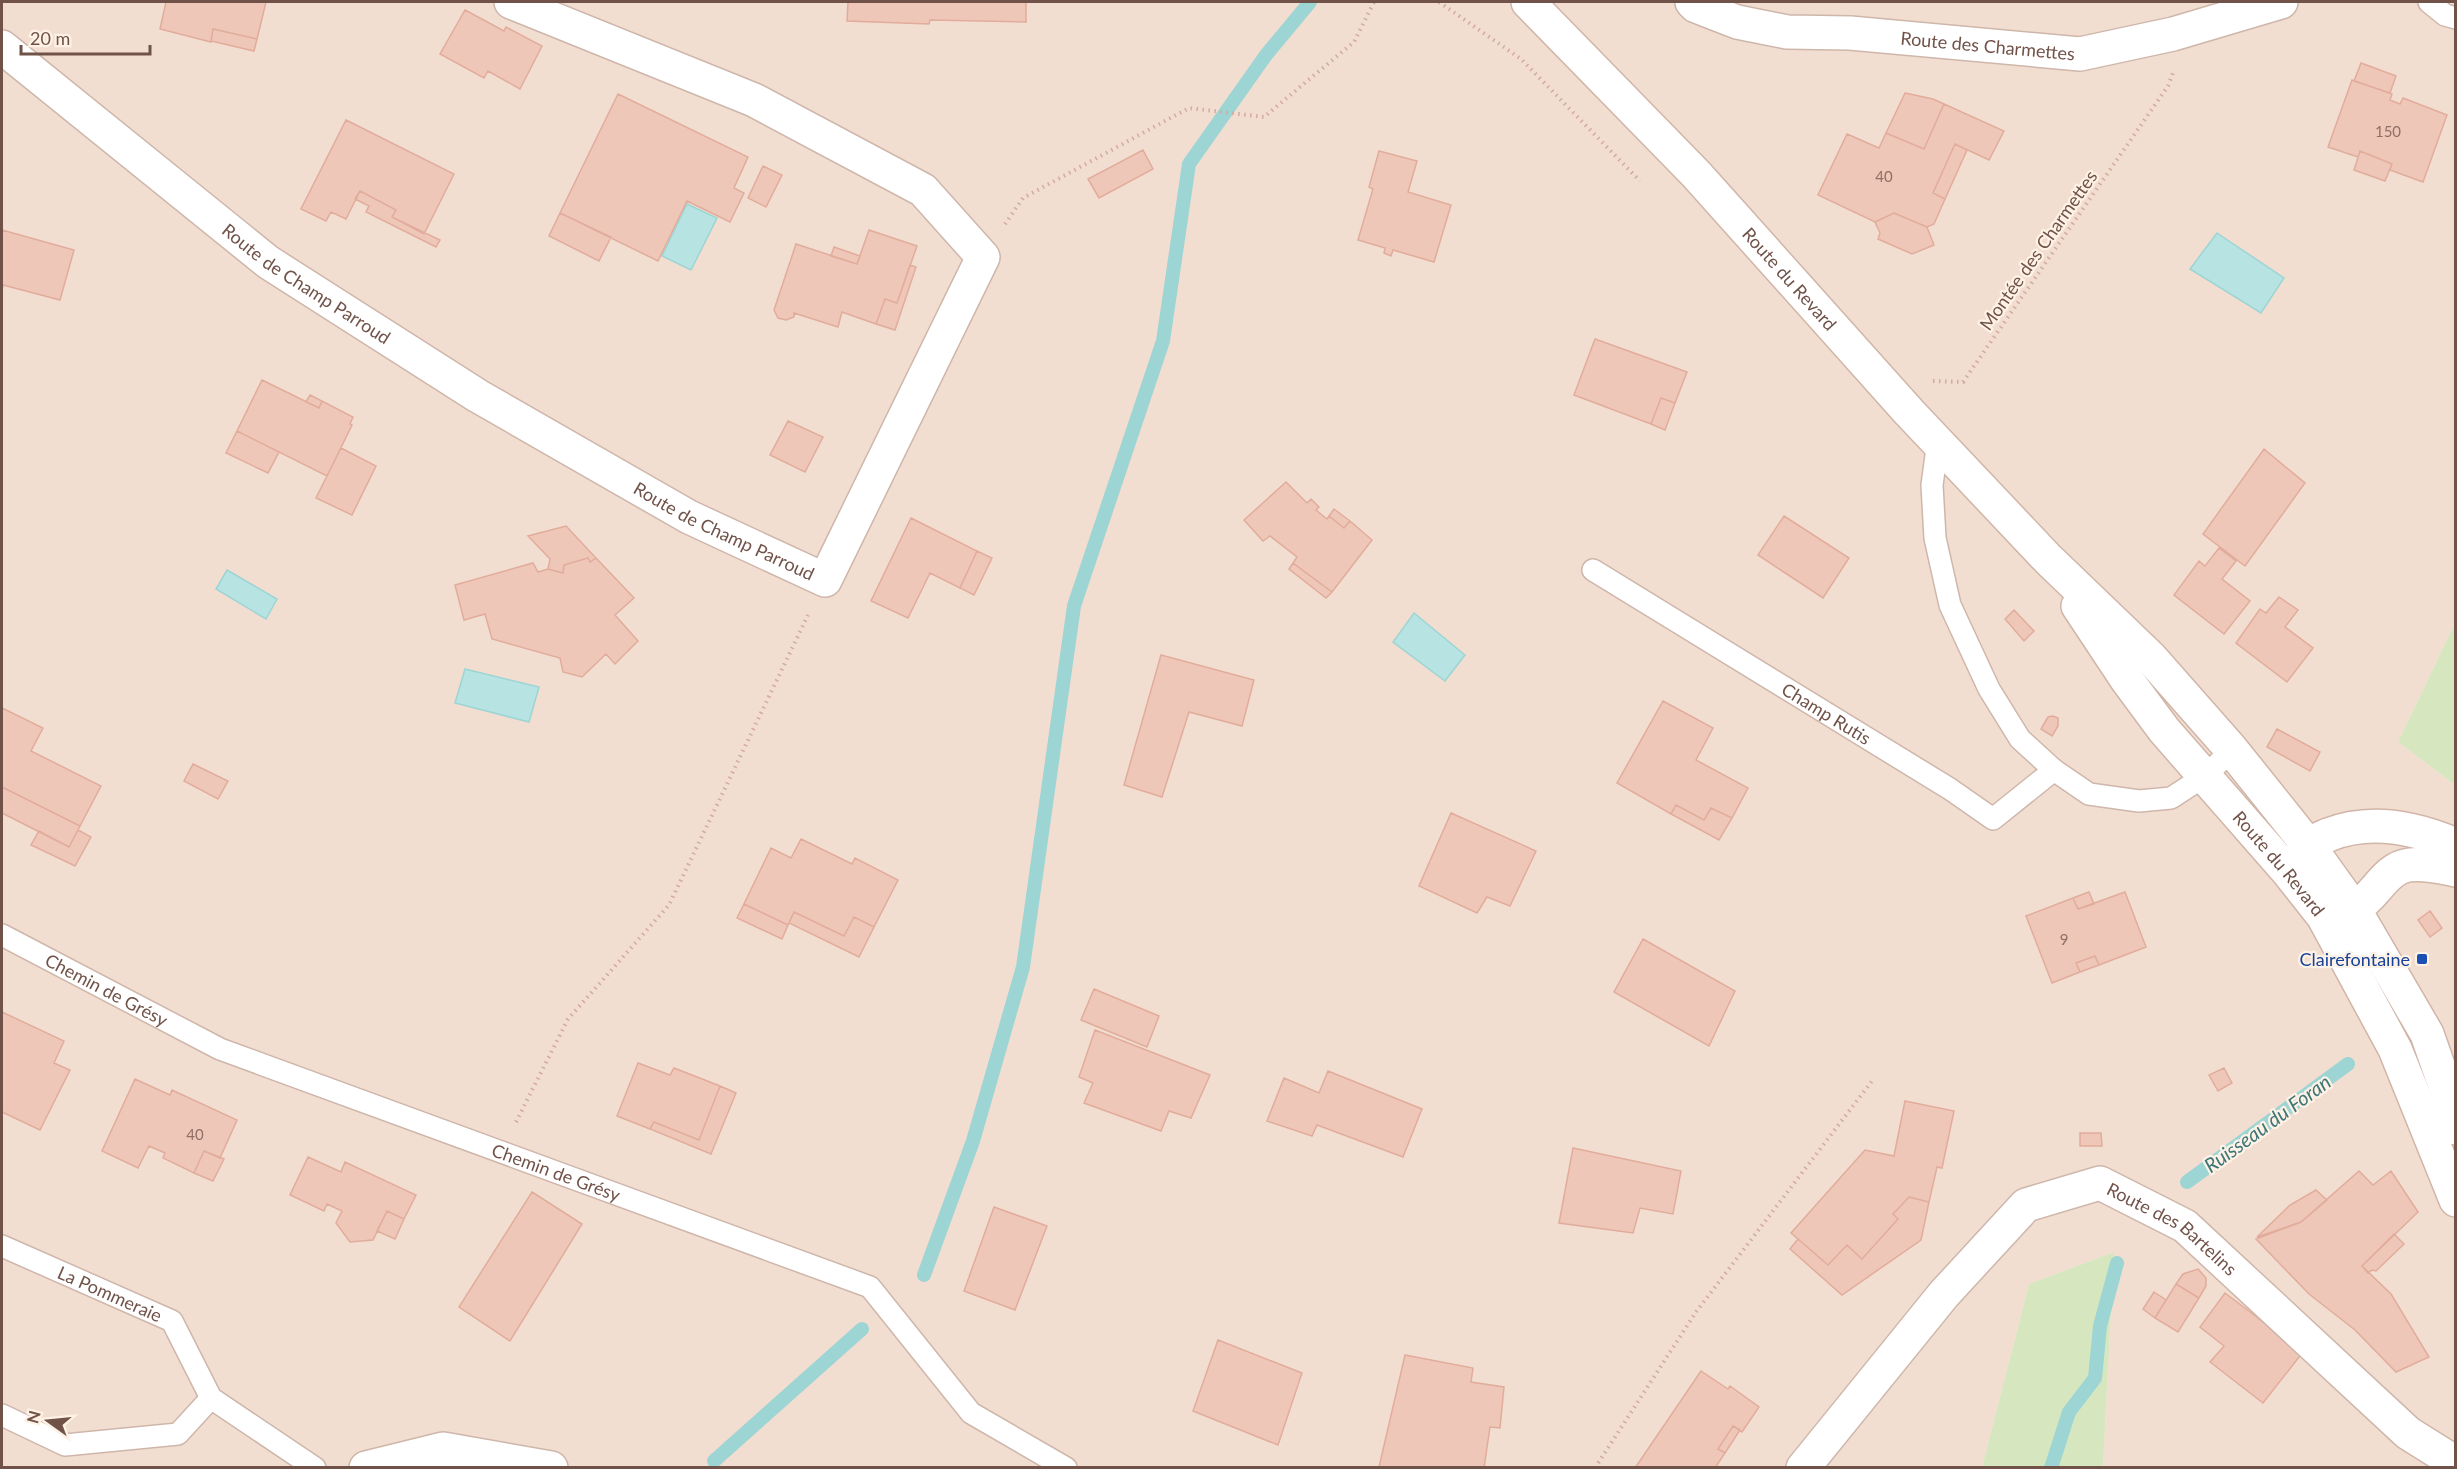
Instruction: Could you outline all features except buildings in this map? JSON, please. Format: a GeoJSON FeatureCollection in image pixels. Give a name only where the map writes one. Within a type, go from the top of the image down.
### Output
{"type":"FeatureCollection","features":[{"type":"Feature","properties":{"kind":"street"},"geometry":{"type":"LineString","coordinates":[[511,2],[754,100],[914,185],[923,190],[983,257]]}},
{"type":"Feature","properties":{"kind":"street","name":"Route du Revard"},"geometry":{"type":"LineString","coordinates":[[1528,2],[1696,174],[1909,412],[2048,559],[2151,658],[2232,750],[2308,844],[2354,909],[2427,1034],[2448,1094],[2456,1128]]}},
{"type":"Feature","properties":{"kind":"street","name":"Route des Charmettes"},"geometry":{"type":"LineString","coordinates":[[1692,2],[1696,6],[1737,22],[1787,32],[1850,33],[2080,54],[2173,34],[2281,2]]}},
{"type":"Feature","properties":{"kind":"street","name":"Route de Champ Parroud"},"geometry":{"type":"LineString","coordinates":[[2,46],[268,262],[478,396],[678,511],[825,580],[983,257]]}},
{"type":"Feature","properties":{"kind":"street","name":"Route du Revard"},"geometry":{"type":"LineString","coordinates":[[2048,559],[2127,680],[2164,730],[2289,873],[2323,916],[2395,1049],[2456,1200]]}},
{"type":"Feature","properties":{"kind":"street"},"geometry":{"type":"LineString","coordinates":[[2289,873],[2308,844],[2340,830],[2364,825],[2397,827],[2430,834],[2456,845]]}},
{"type":"Feature","properties":{"kind":"street"},"geometry":{"type":"LineString","coordinates":[[2323,916],[2354,909],[2368,898],[2385,877],[2407,865],[2427,864],[2456,870]]}},
{"type":"Feature","properties":{"kind":"street","name":"Route des Bartelins"},"geometry":{"type":"LineString","coordinates":[[1803,1467],[1944,1294],[2026,1205],[2100,1183],[2185,1226],[2408,1433],[2454,1461]]}},
{"type":"Feature","properties":{"kind":"street"},"geometry":{"type":"LineString","coordinates":[[366,1467],[443,1449],[551,1467]]}},
{"type":"Feature","properties":{"kind":"lane"},"geometry":{"type":"LineString","coordinates":[[2429,2],[2445,15],[2456,18]]}},
{"type":"Feature","properties":{"kind":"lane"},"geometry":{"type":"LineString","coordinates":[[1938,441],[1932,484],[1935,538],[1950,605],[1989,689],[2020,739],[2054,770],[2089,794],[2139,801],[2171,798],[2205,776],[2232,750]]}},
{"type":"Feature","properties":{"kind":"lane","name":"Champ Rutis"},"geometry":{"type":"LineString","coordinates":[[1593,570],[1950,789],[1993,819],[2054,770]]}},
{"type":"Feature","properties":{"kind":"lane","name":"Chemin de Grésy"},"geometry":{"type":"LineString","coordinates":[[2,935],[220,1049],[870,1287],[971,1413],[1066,1467]]}},
{"type":"Feature","properties":{"kind":"lane","name":"La Pommeraie"},"geometry":{"type":"LineString","coordinates":[[2,1246],[172,1321],[211,1398],[315,1467]]}},
{"type":"Feature","properties":{"kind":"lane"},"geometry":{"type":"LineString","coordinates":[[2,1415],[65,1445],[178,1434],[211,1398]]}},
{"type":"Feature","properties":{"kind":"path"},"geometry":{"type":"LineString","coordinates":[[983,257],[1023,198],[1189,108],[1264,117],[1354,42],[1374,2]]}},
{"type":"Feature","properties":{"kind":"path"},"geometry":{"type":"LineString","coordinates":[[1439,2],[1521,59],[1640,181]]}},
{"type":"Feature","properties":{"kind":"path","name":"Montée des Charmettes"},"geometry":{"type":"LineString","coordinates":[[1909,412],[1921,380],[1963,382],[2168,86],[2174,69]]}},
{"type":"Feature","properties":{"kind":"path"},"geometry":{"type":"LineString","coordinates":[[501,1152],[568,1019],[669,905],[825,580]]}},
{"type":"Feature","properties":{"kind":"path"},"geometry":{"type":"LineString","coordinates":[[1595,1467],[1696,1312],[1872,1081]]}},
{"type":"Feature","properties":{"kind":"shaded area"},"geometry":{"type":"Polygon","coordinates":[[[2,2],[2455,2],[2455,623],[2398,742],[2455,785],[2455,1467],[2103,1467],[2114,1252],[2029,1284],[1982,1467],[2,1468],[2,2]]]}},
{"type":"Feature","properties":{"kind":"green space"},"geometry":{"type":"Polygon","coordinates":[[[2455,623],[2455,785],[2398,742],[2455,623]]]}},
{"type":"Feature","properties":{"kind":"green space"},"geometry":{"type":"Polygon","coordinates":[[[2114,1252],[2103,1467],[1982,1467],[2029,1284],[2114,1252]]]}},
{"type":"Feature","properties":{"kind":"water"},"geometry":{"type":"Polygon","coordinates":[[[687,204],[717,218],[691,270],[662,256],[687,204]]]}},
{"type":"Feature","properties":{"kind":"water"},"geometry":{"type":"Polygon","coordinates":[[[2217,233],[2284,278],[2261,313],[2190,269],[2217,233]]]}},
{"type":"Feature","properties":{"kind":"water"},"geometry":{"type":"Polygon","coordinates":[[[227,570],[277,599],[266,619],[216,589],[227,570]]]}},
{"type":"Feature","properties":{"kind":"water"},"geometry":{"type":"Polygon","coordinates":[[[1414,613],[1465,655],[1445,681],[1393,642],[1414,613]]]}},
{"type":"Feature","properties":{"kind":"water"},"geometry":{"type":"Polygon","coordinates":[[[465,669],[539,687],[529,722],[455,703],[465,669]]]}},
{"type":"Feature","properties":{"kind":"waterway"},"geometry":{"type":"LineString","coordinates":[[924,1275],[973,1141],[1023,967],[1074,606],[1163,341],[1189,164],[1266,55],[1310,2]]}},
{"type":"Feature","properties":{"kind":"waterway","name":"Ruisseau du Foran"},"geometry":{"type":"LineString","coordinates":[[2187,1182],[2348,1064]]}},
{"type":"Feature","properties":{"kind":"waterway","name":"Ruisseau du Foran"},"geometry":{"type":"LineString","coordinates":[[2051,1468],[2069,1412],[2095,1378],[2100,1326],[2117,1263]]}},
{"type":"Feature","properties":{"kind":"waterway"},"geometry":{"type":"LineString","coordinates":[[714,1461],[862,1329]]}},
{"type":"Feature","properties":{"kind":"place","name":"Clairefontaine"},"geometry":{"type":"Point","coordinates":[2422,959]}}]}
